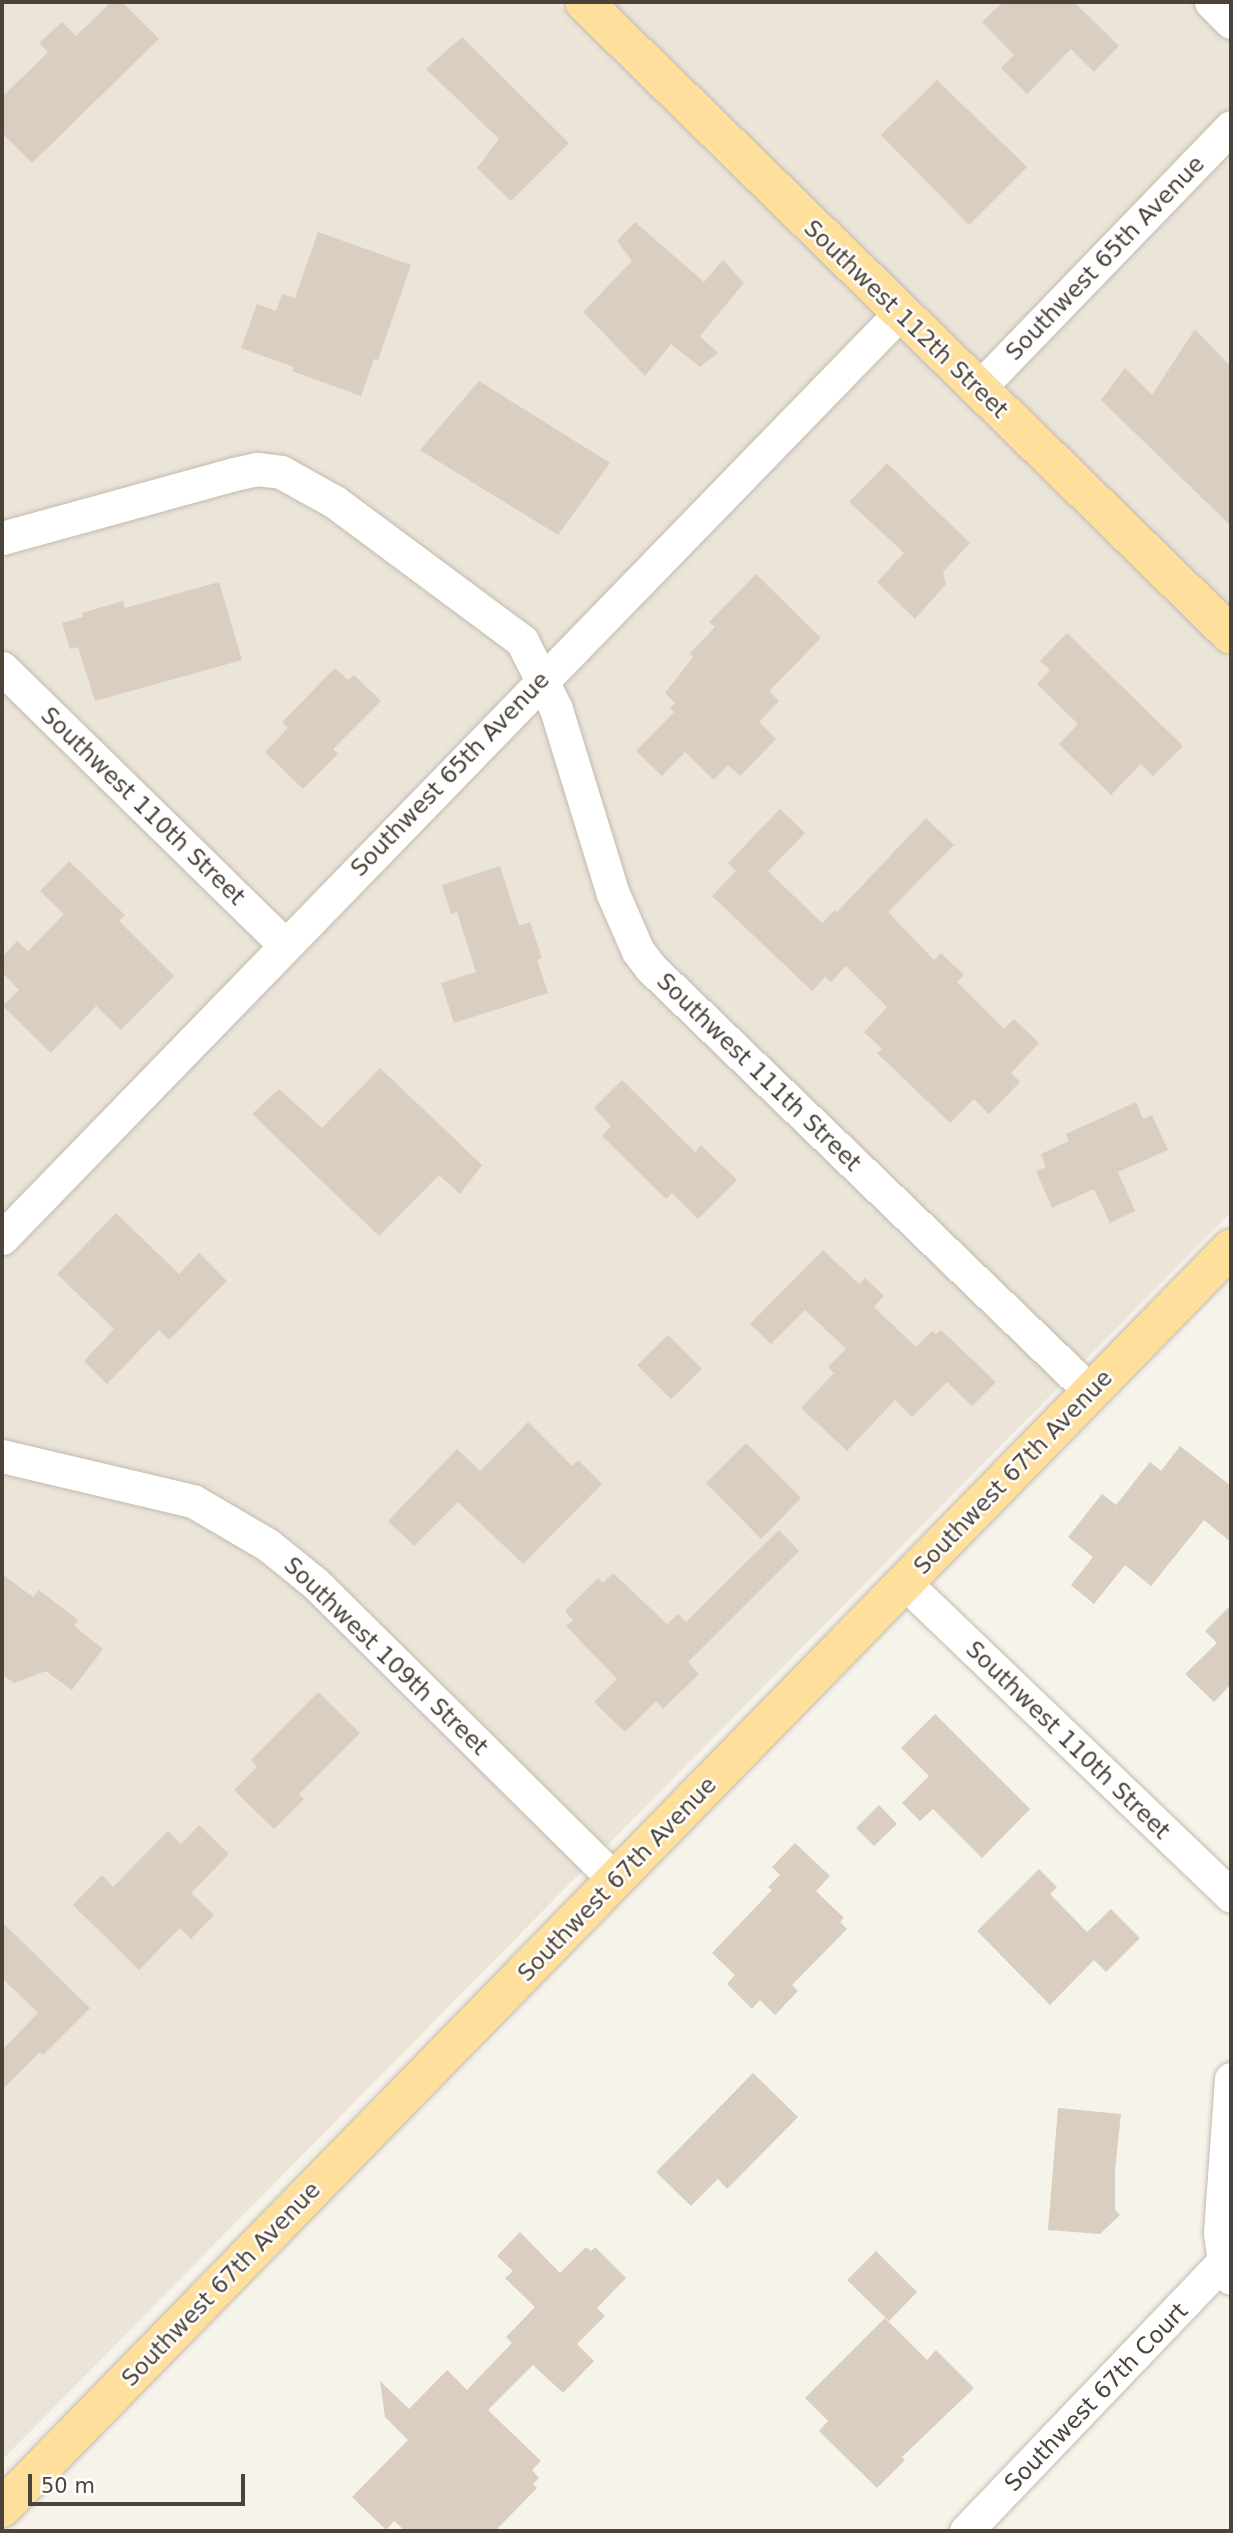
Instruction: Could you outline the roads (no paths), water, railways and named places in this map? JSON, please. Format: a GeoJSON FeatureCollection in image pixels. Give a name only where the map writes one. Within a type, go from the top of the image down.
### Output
{"type":"FeatureCollection","features":[{"type":"Feature","properties":{"kind":"main road","name":"Southwest 112th Street"},"geometry":{"type":"LineString","coordinates":[[584,2],[1231,635]]}},
{"type":"Feature","properties":{"kind":"main road","name":"Southwest 67th Avenue"},"geometry":{"type":"LineString","coordinates":[[2,2508],[1231,1248]]}},
{"type":"Feature","properties":{"kind":"street"},"geometry":{"type":"LineString","coordinates":[[1211,2],[1231,22]]}},
{"type":"Feature","properties":{"kind":"street","name":"Southwest 65th Avenue"},"geometry":{"type":"LineString","coordinates":[[978,389],[1231,127]]}},
{"type":"Feature","properties":{"kind":"street","name":"Southwest 65th Avenue"},"geometry":{"type":"LineString","coordinates":[[2,1238],[900,313]]}},
{"type":"Feature","properties":{"kind":"street","name":"Southwest 111th Street"},"geometry":{"type":"LineString","coordinates":[[2,538],[234,474],[257,469],[281,472],[335,502],[522,641],[543,678],[556,709],[613,894],[638,951],[651,968],[1091,1392]]}},
{"type":"Feature","properties":{"kind":"street","name":"Southwest 110th Street"},"geometry":{"type":"LineString","coordinates":[[2,668],[285,945]]}},
{"type":"Feature","properties":{"kind":"street","name":"Southwest 109th Street"},"geometry":{"type":"LineString","coordinates":[[2,1456],[193,1501],[268,1545],[315,1583],[615,1880]]}},
{"type":"Feature","properties":{"kind":"street","name":"Southwest 110th Street"},"geometry":{"type":"LineString","coordinates":[[905,1583],[1231,1896]]}},
{"type":"Feature","properties":{"kind":"street"},"geometry":{"type":"LineString","coordinates":[[1228,2269],[1220,2233],[1220,2204],[1231,2079]]}},
{"type":"Feature","properties":{"kind":"street","name":"Southwest 67th Court"},"geometry":{"type":"LineString","coordinates":[[966,2531],[1228,2269]]}}]}
